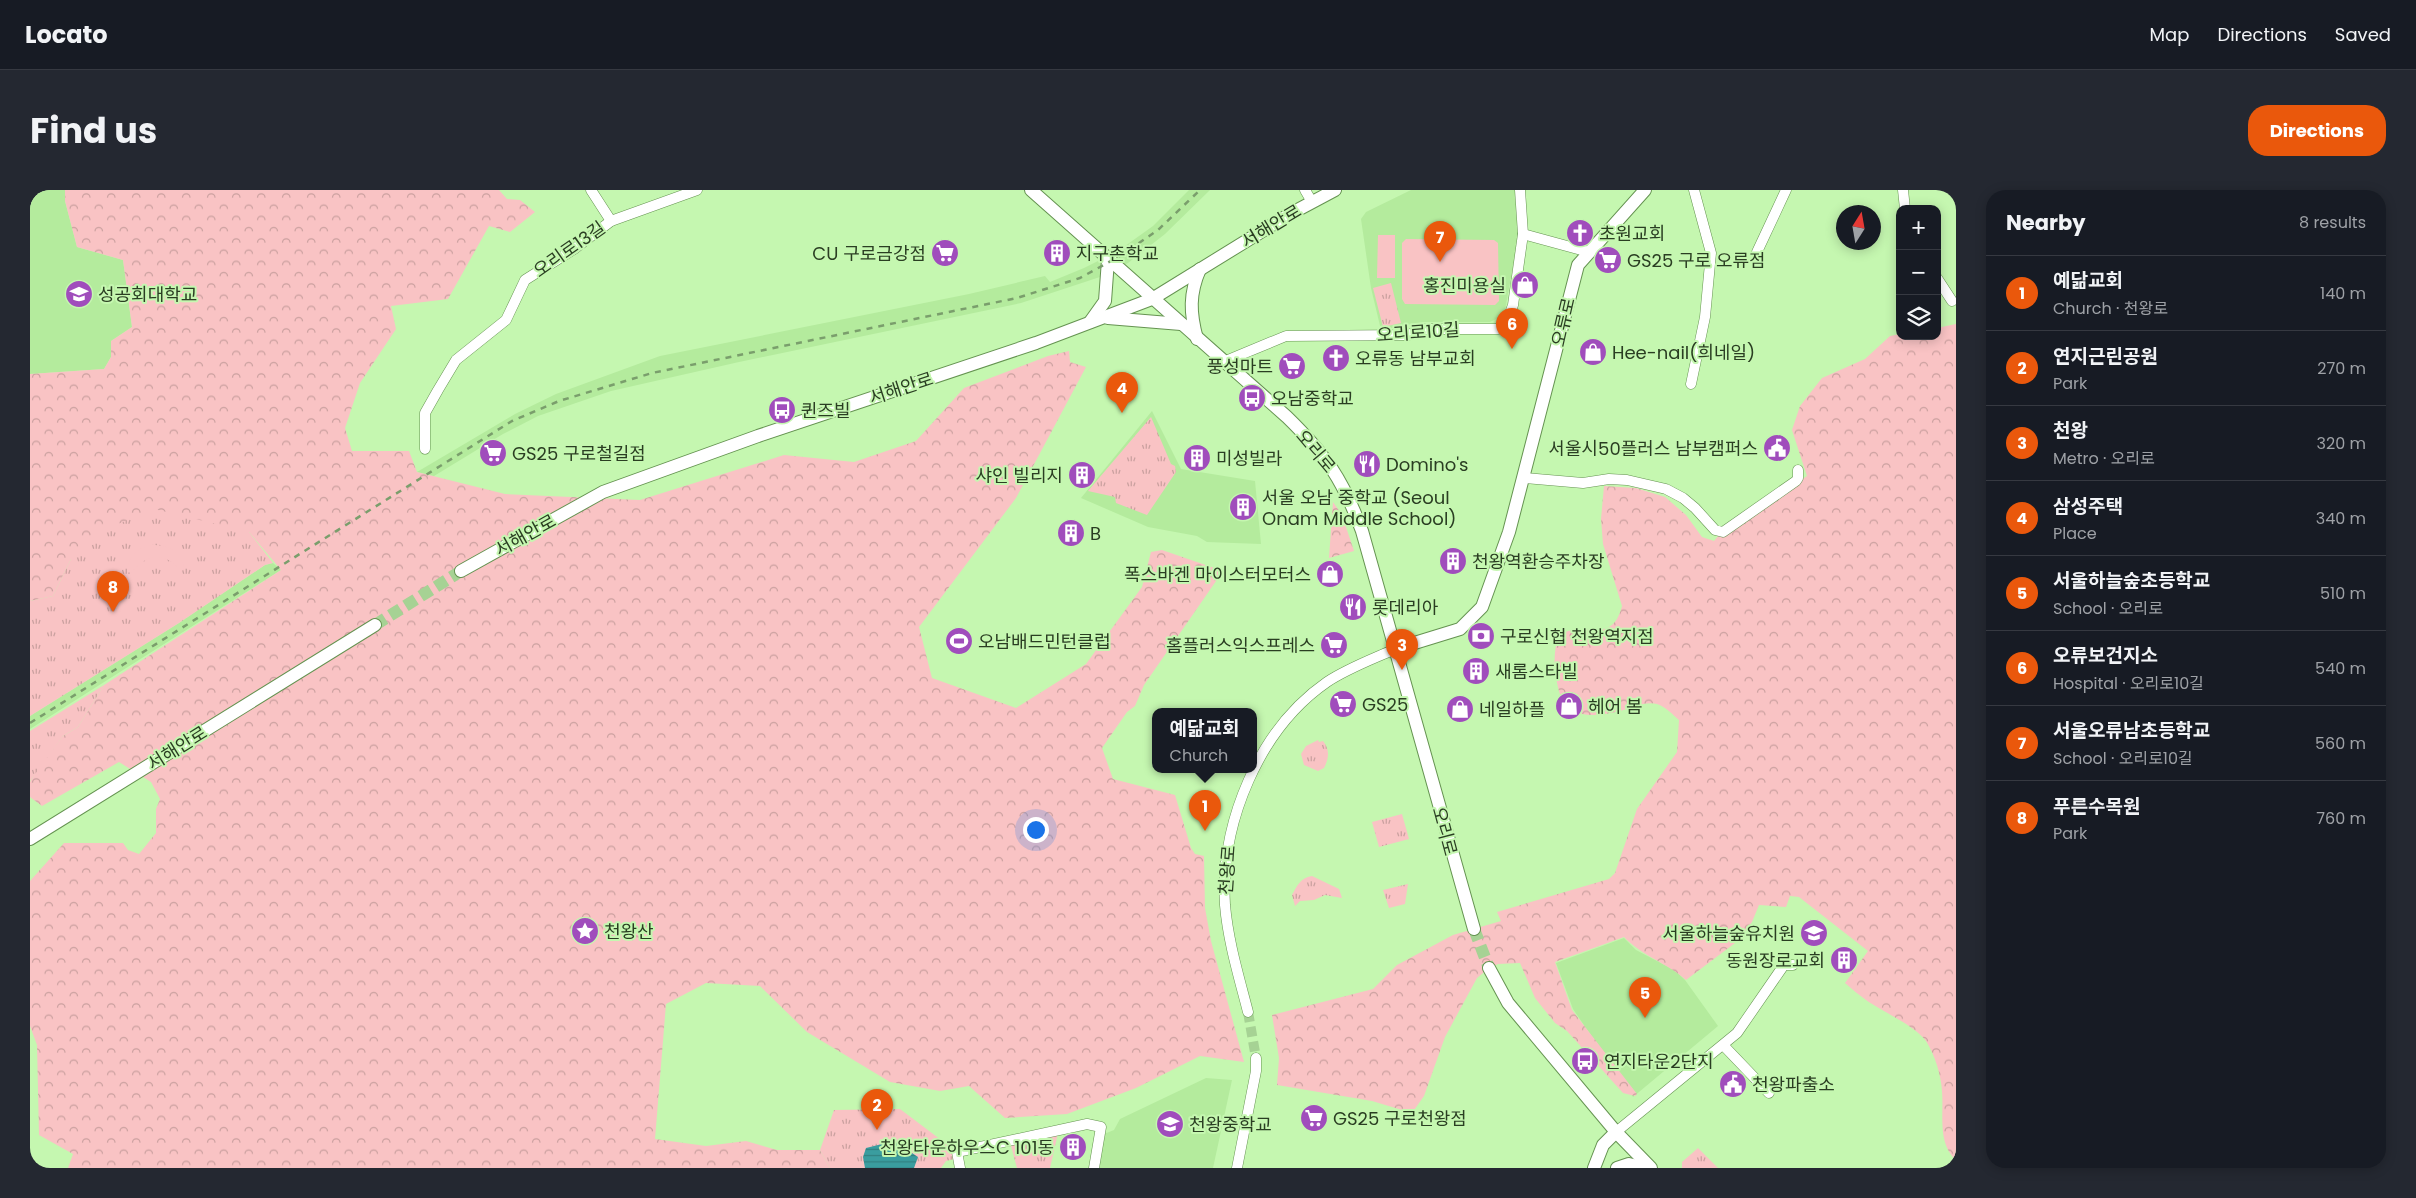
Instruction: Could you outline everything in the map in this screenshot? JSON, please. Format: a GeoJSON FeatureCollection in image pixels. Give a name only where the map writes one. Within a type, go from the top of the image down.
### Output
{"type":"FeatureCollection","features":[{"type":"Feature","properties":{"kind":"main road","name":"오리로"},"geometry":{"type":"LineString","coordinates":[[1031,190],[1310,440],[1337,475],[1352,503],[1362,531],[1474,929]]}},
{"type":"Feature","properties":{"kind":"main road","name":"서해안로"},"geometry":{"type":"LineString","coordinates":[[461,571],[603,492],[758,436],[1036,343],[1152,299],[1335,190]]}},
{"type":"Feature","properties":{"kind":"main road","name":"오류로"},"geometry":{"type":"LineString","coordinates":[[1395,649],[1460,628],[1477,614],[1487,596],[1499,566],[1525,478],[1569,295],[1578,266],[1645,190]]}},
{"type":"Feature","properties":{"kind":"main road"},"geometry":{"type":"LineString","coordinates":[[1090,322],[1105,301],[1108,260]]}},
{"type":"Feature","properties":{"kind":"main road"},"geometry":{"type":"LineString","coordinates":[[1197,339],[1190,308],[1194,283],[1201,269]]}},
{"type":"Feature","properties":{"kind":"main road"},"geometry":{"type":"LineString","coordinates":[[1104,317],[1180,324]]}},
{"type":"Feature","properties":{"kind":"main road","name":"서해안로"},"geometry":{"type":"LineString","coordinates":[[30,839],[375,625]]}},
{"type":"Feature","properties":{"kind":"main road"},"geometry":{"type":"LineString","coordinates":[[1489,968],[1508,1003],[1616,1132],[1651,1168]]}},
{"type":"Feature","properties":{"kind":"main road"},"geometry":{"type":"LineString","coordinates":[[1594,1168],[1602,1145],[1616,1132]]}},
{"type":"Feature","properties":{"kind":"main road"},"geometry":{"type":"LineString","coordinates":[[1617,1168],[1629,1164],[1645,1168]]}},
{"type":"Feature","properties":{"kind":"street","name":"오리로13길"},"geometry":{"type":"LineString","coordinates":[[591,190],[611,221]]}},
{"type":"Feature","properties":{"kind":"street","name":"오리로13길"},"geometry":{"type":"LineString","coordinates":[[425,449],[425,413],[456,360],[506,320],[525,280],[574,249],[611,221],[697,190]]}},
{"type":"Feature","properties":{"kind":"street"},"geometry":{"type":"LineString","coordinates":[[1305,190],[1312,202]]}},
{"type":"Feature","properties":{"kind":"street"},"geometry":{"type":"LineString","coordinates":[[1520,190],[1523,234],[1590,252]]}},
{"type":"Feature","properties":{"kind":"street"},"geometry":{"type":"LineString","coordinates":[[1691,384],[1705,317],[1711,253],[1694,190]]}},
{"type":"Feature","properties":{"kind":"street"},"geometry":{"type":"LineString","coordinates":[[1757,252],[1786,190]]}},
{"type":"Feature","properties":{"kind":"street"},"geometry":{"type":"LineString","coordinates":[[1903,190],[1905,205]]}},
{"type":"Feature","properties":{"kind":"street","name":"오리로10길"},"geometry":{"type":"LineString","coordinates":[[1223,362],[1286,336],[1408,335],[1425,329],[1498,329],[1508,319],[1513,305],[1523,234]]}},
{"type":"Feature","properties":{"kind":"street"},"geometry":{"type":"LineString","coordinates":[[1941,284],[1952,301]]}},
{"type":"Feature","properties":{"kind":"street"},"geometry":{"type":"LineString","coordinates":[[1525,478],[1583,483],[1609,479],[1654,485],[1683,498],[1706,518],[1715,530],[1723,532],[1796,482],[1798,470]]}},
{"type":"Feature","properties":{"kind":"street","name":"천왕로"},"geometry":{"type":"LineString","coordinates":[[1257,768],[1277,733],[1313,693],[1337,677],[1395,649]]}},
{"type":"Feature","properties":{"kind":"street","name":"천왕로"},"geometry":{"type":"LineString","coordinates":[[1248,1012],[1229,933],[1225,905],[1225,876],[1228,845],[1239,805],[1254,773]]}},
{"type":"Feature","properties":{"kind":"street"},"geometry":{"type":"LineString","coordinates":[[1616,1132],[1724,1046],[1748,1020],[1784,965],[1793,966]]}},
{"type":"Feature","properties":{"kind":"street"},"geometry":{"type":"LineString","coordinates":[[1724,1046],[1769,1092]]}},
{"type":"Feature","properties":{"kind":"street"},"geometry":{"type":"LineString","coordinates":[[1237,1168],[1256,1058]]}},
{"type":"Feature","properties":{"kind":"street"},"geometry":{"type":"LineString","coordinates":[[959,1163],[957,1152],[1087,1124],[1101,1127],[1094,1168]]}},
{"type":"Feature","properties":{"kind":"shaded area","name":"성공회대학교"},"geometry":{"type":"Polygon","coordinates":[[[30,190],[65,190],[65,201],[77,247],[123,260],[132,327],[111,341],[111,357],[104,369],[30,374],[30,190]]]}},
{"type":"Feature","properties":{"kind":"shaded area"},"geometry":{"type":"Polygon","coordinates":[[[1189,190],[1210,190],[1165,234],[1128,263],[1100,277],[1021,303],[611,391],[538,416],[503,434],[434,476],[417,472],[515,414],[556,394],[660,356],[969,294],[1045,276],[1050,282],[1118,251],[1153,226],[1189,190]]]}},
{"type":"Feature","properties":{"kind":"shaded area"},"geometry":{"type":"Polygon","coordinates":[[[1411,190],[1518,190],[1519,235],[1504,315],[1490,322],[1423,322],[1381,330],[1371,288],[1361,219],[1366,212],[1411,190]]]}},
{"type":"Feature","properties":{"kind":"shaded area"},"geometry":{"type":"Polygon","coordinates":[[[1152,411],[1181,469],[1255,481],[1261,544],[1207,542],[1197,536],[1148,527],[1081,498],[1152,411]]]}},
{"type":"Feature","properties":{"kind":"shaded area"},"geometry":{"type":"Polygon","coordinates":[[[273,563],[281,570],[30,729],[30,716],[179,623],[265,565],[273,563]]]}},
{"type":"Feature","properties":{"kind":"shaded area"},"geometry":{"type":"Polygon","coordinates":[[[1624,938],[1636,950],[1676,971],[1685,980],[1718,1026],[1633,1097],[1573,1009],[1556,963],[1624,938]]]}},
{"type":"Feature","properties":{"kind":"shaded area","name":"천왕중학교"},"geometry":{"type":"Polygon","coordinates":[[[1206,1078],[1232,1080],[1213,1168],[1099,1168],[1104,1134],[1114,1130],[1120,1119],[1206,1078]]]}},
{"type":"Feature","properties":{"kind":"green space"},"geometry":{"type":"Polygon","coordinates":[[[65,190],[499,190],[507,199],[520,200],[535,212],[510,232],[489,226],[448,299],[391,306],[396,329],[360,383],[345,428],[352,451],[409,451],[417,472],[505,494],[640,500],[784,455],[854,462],[916,441],[964,388],[1048,356],[1069,351],[1070,362],[1086,367],[1016,498],[919,627],[932,678],[1016,708],[1086,664],[1142,587],[1151,552],[1162,550],[1223,571],[1144,685],[1135,706],[1127,712],[1102,748],[1113,779],[1175,795],[1191,848],[1195,854],[1204,856],[1205,908],[1211,941],[1244,1062],[1200,1056],[1136,1088],[1067,1114],[1005,1118],[969,1086],[940,1091],[890,1082],[807,1032],[760,986],[706,983],[666,1004],[655,1139],[706,1146],[746,1141],[777,1150],[820,1150],[830,1168],[68,1168],[73,1154],[39,1135],[37,1045],[30,1026],[30,881],[64,843],[123,843],[128,850],[139,854],[156,833],[156,809],[160,799],[151,782],[119,762],[42,806],[30,797],[30,782],[38,768],[63,736],[78,727],[104,685],[281,570],[249,532],[71,559],[53,596],[30,601],[30,374],[104,369],[111,357],[111,341],[132,327],[123,260],[77,247],[65,201],[65,190]]]}},
{"type":"Feature","properties":{"kind":"green space"},"geometry":{"type":"Polygon","coordinates":[[[1378,235],[1395,235],[1395,278],[1377,278],[1378,235]]]}},
{"type":"Feature","properties":{"kind":"green space"},"geometry":{"type":"Polygon","coordinates":[[[1406,239],[1494,240],[1498,243],[1499,301],[1495,305],[1405,304],[1402,299],[1402,243],[1406,239]]]}},
{"type":"Feature","properties":{"kind":"green space"},"geometry":{"type":"Polygon","coordinates":[[[1391,283],[1401,323],[1383,327],[1373,288],[1391,283]]]}},
{"type":"Feature","properties":{"kind":"green space"},"geometry":{"type":"Polygon","coordinates":[[[1956,324],[1956,1160],[1946,1145],[1940,1078],[1935,1059],[1926,1041],[1921,1035],[1866,1000],[1845,983],[1868,951],[1799,897],[1790,896],[1786,907],[1759,905],[1752,922],[1739,940],[1686,980],[1631,944],[1624,937],[1555,962],[1572,1010],[1637,1094],[1635,1096],[1623,1093],[1567,1031],[1555,1023],[1535,998],[1520,963],[1498,964],[1477,978],[1445,1037],[1424,1096],[1412,1113],[1372,1101],[1277,1085],[1279,1058],[1272,1015],[1373,989],[1397,965],[1453,935],[1501,921],[1497,912],[1609,879],[1615,873],[1637,809],[1677,752],[1679,720],[1663,707],[1652,703],[1600,715],[1581,714],[1573,711],[1561,698],[1555,668],[1555,650],[1558,637],[1567,631],[1576,629],[1594,630],[1611,626],[1617,619],[1622,606],[1603,544],[1601,519],[1604,486],[1636,488],[1665,497],[1686,515],[1702,537],[1714,541],[1719,535],[1807,476],[1792,430],[1800,406],[1822,378],[1865,359],[1890,336],[1896,335],[1896,340],[1941,340],[1941,327],[1956,324]]]}},
{"type":"Feature","properties":{"kind":"green space"},"geometry":{"type":"Polygon","coordinates":[[[1151,417],[1171,464],[1175,466],[1176,472],[1147,515],[1116,503],[1115,497],[1088,491],[1151,417]]]}},
{"type":"Feature","properties":{"kind":"green space"},"geometry":{"type":"Polygon","coordinates":[[[1333,502],[1342,515],[1354,551],[1329,558],[1333,502]]]}},
{"type":"Feature","properties":{"kind":"green space"},"geometry":{"type":"Polygon","coordinates":[[[154,509],[249,532],[273,563],[265,565],[179,623],[30,716],[30,601],[53,596],[71,559],[87,537],[154,509]]]}},
{"type":"Feature","properties":{"kind":"green space"},"geometry":{"type":"Polygon","coordinates":[[[152,545],[168,547],[175,552],[184,566],[182,572],[169,560],[156,557],[143,561],[131,573],[127,572],[131,557],[142,548],[152,545]]]}},
{"type":"Feature","properties":{"kind":"green space"},"geometry":{"type":"Polygon","coordinates":[[[104,685],[78,727],[63,736],[30,781],[30,731],[104,685]]]}},
{"type":"Feature","properties":{"kind":"green space"},"geometry":{"type":"Polygon","coordinates":[[[1318,740],[1319,742],[1323,741],[1328,754],[1324,768],[1318,771],[1304,765],[1301,754],[1306,746],[1318,740]]]}},
{"type":"Feature","properties":{"kind":"green space"},"geometry":{"type":"Polygon","coordinates":[[[1402,814],[1409,839],[1379,847],[1372,822],[1402,814]]]}},
{"type":"Feature","properties":{"kind":"green space"},"geometry":{"type":"Polygon","coordinates":[[[1312,876],[1339,889],[1342,898],[1325,895],[1314,900],[1300,901],[1295,906],[1292,895],[1299,883],[1312,876]]]}},
{"type":"Feature","properties":{"kind":"green space"},"geometry":{"type":"Polygon","coordinates":[[[1408,884],[1405,904],[1389,908],[1383,890],[1408,884]]]}},
{"type":"Feature","properties":{"kind":"green space"},"geometry":{"type":"Polygon","coordinates":[[[900,1109],[957,1152],[958,1158],[946,1161],[941,1168],[830,1168],[820,1150],[834,1110],[900,1109]]]}},
{"type":"Feature","properties":{"kind":"green space"},"geometry":{"type":"Polygon","coordinates":[[[1058,1133],[1050,1168],[1017,1168],[1010,1142],[1058,1133]]]}},
{"type":"Feature","properties":{"kind":"green space"},"geometry":{"type":"Polygon","coordinates":[[[1698,1148],[1718,1168],[1682,1168],[1682,1162],[1698,1148]]]}},
{"type":"Feature","properties":{"kind":"water"},"geometry":{"type":"Polygon","coordinates":[[[894,1141],[918,1157],[914,1168],[865,1168],[863,1157],[866,1148],[894,1141]]]}},
{"type":"Feature","properties":{"kind":"tunnel"},"geometry":{"type":"LineString","coordinates":[[375,625],[461,571]]}},
{"type":"Feature","properties":{"kind":"tunnel"},"geometry":{"type":"LineString","coordinates":[[1474,929],[1489,968]]}},
{"type":"Feature","properties":{"kind":"tunnel"},"geometry":{"type":"LineString","coordinates":[[1248,1012],[1256,1058]]}},
{"type":"Feature","properties":{"kind":"railway"},"geometry":{"type":"LineString","coordinates":[[30,723],[512,421],[559,401],[652,373],[1017,298],[1080,278],[1120,256],[1158,230],[1200,190]]}},
{"type":"Feature","properties":{"kind":"place","name":"초원교회"},"geometry":{"type":"Point","coordinates":[1580,233]}},
{"type":"Feature","properties":{"kind":"place","name":"CU 구로금강점"},"geometry":{"type":"Point","coordinates":[945,253]}},
{"type":"Feature","properties":{"kind":"place","name":"지구촌학교"},"geometry":{"type":"Point","coordinates":[1057,253]}},
{"type":"Feature","properties":{"kind":"place","name":"GS25 구로 오류점"},"geometry":{"type":"Point","coordinates":[1608,260]}},
{"type":"Feature","properties":{"kind":"place","name":"서울오류남초등학교"},"geometry":{"type":"Point","coordinates":[1440,262]}},
{"type":"Feature","properties":{"kind":"place","name":"홍진미용실"},"geometry":{"type":"Point","coordinates":[1525,285]}},
{"type":"Feature","properties":{"kind":"place","name":"성공회대학교"},"geometry":{"type":"Point","coordinates":[79,294]}},
{"type":"Feature","properties":{"kind":"place","name":"오류보건지소"},"geometry":{"type":"Point","coordinates":[1512,349]}},
{"type":"Feature","properties":{"kind":"place","name":"Hee-nail(희네일)"},"geometry":{"type":"Point","coordinates":[1593,352]}},
{"type":"Feature","properties":{"kind":"place","name":"오류동 남부교회"},"geometry":{"type":"Point","coordinates":[1336,358]}},
{"type":"Feature","properties":{"kind":"place","name":"풍성마트"},"geometry":{"type":"Point","coordinates":[1292,366]}},
{"type":"Feature","properties":{"kind":"place","name":"오남중학교"},"geometry":{"type":"Point","coordinates":[1252,398]}},
{"type":"Feature","properties":{"kind":"place","name":"퀸즈빌"},"geometry":{"type":"Point","coordinates":[782,410]}},
{"type":"Feature","properties":{"kind":"place","name":"삼성주택"},"geometry":{"type":"Point","coordinates":[1122,413]}},
{"type":"Feature","properties":{"kind":"place","name":"서울시50플러스 남부캠퍼스"},"geometry":{"type":"Point","coordinates":[1777,448]}},
{"type":"Feature","properties":{"kind":"place","name":"GS25 구로철길점"},"geometry":{"type":"Point","coordinates":[493,453]}},
{"type":"Feature","properties":{"kind":"place","name":"미성빌라"},"geometry":{"type":"Point","coordinates":[1197,458]}},
{"type":"Feature","properties":{"kind":"place","name":"Domino's"},"geometry":{"type":"Point","coordinates":[1367,464]}},
{"type":"Feature","properties":{"kind":"place","name":"샤인 빌리지"},"geometry":{"type":"Point","coordinates":[1082,475]}},
{"type":"Feature","properties":{"kind":"place","name":"서울 오남 중학교 (Seoul Onam Middle School)"},"geometry":{"type":"Point","coordinates":[1243,507]}},
{"type":"Feature","properties":{"kind":"place","name":"B"},"geometry":{"type":"Point","coordinates":[1071,533]}},
{"type":"Feature","properties":{"kind":"place","name":"천왕역환승주차장"},"geometry":{"type":"Point","coordinates":[1453,561]}},
{"type":"Feature","properties":{"kind":"place","name":"폭스바겐 마이스터모터스"},"geometry":{"type":"Point","coordinates":[1330,574]}},
{"type":"Feature","properties":{"kind":"place","name":"롯데리아"},"geometry":{"type":"Point","coordinates":[1353,607]}},
{"type":"Feature","properties":{"kind":"place","name":"푸른수목원"},"geometry":{"type":"Point","coordinates":[113,612]}},
{"type":"Feature","properties":{"kind":"place","name":"구로신협 천왕역지점"},"geometry":{"type":"Point","coordinates":[1481,636]}},
{"type":"Feature","properties":{"kind":"place","name":"오남배드민턴클럽"},"geometry":{"type":"Point","coordinates":[959,641]}},
{"type":"Feature","properties":{"kind":"place","name":"홈플러스익스프레스"},"geometry":{"type":"Point","coordinates":[1334,645]}},
{"type":"Feature","properties":{"kind":"place","name":"천왕"},"geometry":{"type":"Point","coordinates":[1402,670]}},
{"type":"Feature","properties":{"kind":"place","name":"새롬스타빌"},"geometry":{"type":"Point","coordinates":[1476,671]}},
{"type":"Feature","properties":{"kind":"place","name":"GS25"},"geometry":{"type":"Point","coordinates":[1343,704]}},
{"type":"Feature","properties":{"kind":"place","name":"헤어 봄"},"geometry":{"type":"Point","coordinates":[1569,706]}},
{"type":"Feature","properties":{"kind":"place","name":"네일하플"},"geometry":{"type":"Point","coordinates":[1460,709]}},
{"type":"Feature","properties":{"kind":"place","name":"예닮교회"},"geometry":{"type":"Point","coordinates":[1205,831]}},
{"type":"Feature","properties":{"kind":"place","name":"천왕산"},"geometry":{"type":"Point","coordinates":[585,931]}},
{"type":"Feature","properties":{"kind":"place","name":"서울하늘숲유치원"},"geometry":{"type":"Point","coordinates":[1814,933]}},
{"type":"Feature","properties":{"kind":"place","name":"동원장로교회"},"geometry":{"type":"Point","coordinates":[1844,960]}},
{"type":"Feature","properties":{"kind":"place","name":"서울하늘숲초등학교"},"geometry":{"type":"Point","coordinates":[1645,1018]}},
{"type":"Feature","properties":{"kind":"place","name":"연지타운2단지"},"geometry":{"type":"Point","coordinates":[1585,1061]}},
{"type":"Feature","properties":{"kind":"place","name":"천왕파출소"},"geometry":{"type":"Point","coordinates":[1733,1084]}},
{"type":"Feature","properties":{"kind":"place","name":"GS25 구로천왕점"},"geometry":{"type":"Point","coordinates":[1314,1118]}},
{"type":"Feature","properties":{"kind":"place","name":"천왕중학교"},"geometry":{"type":"Point","coordinates":[1170,1124]}},
{"type":"Feature","properties":{"kind":"place","name":"연지근린공원"},"geometry":{"type":"Point","coordinates":[877,1130]}},
{"type":"Feature","properties":{"kind":"place","name":"천왕타운하우스C 101동"},"geometry":{"type":"Point","coordinates":[1073,1147]}}]}
